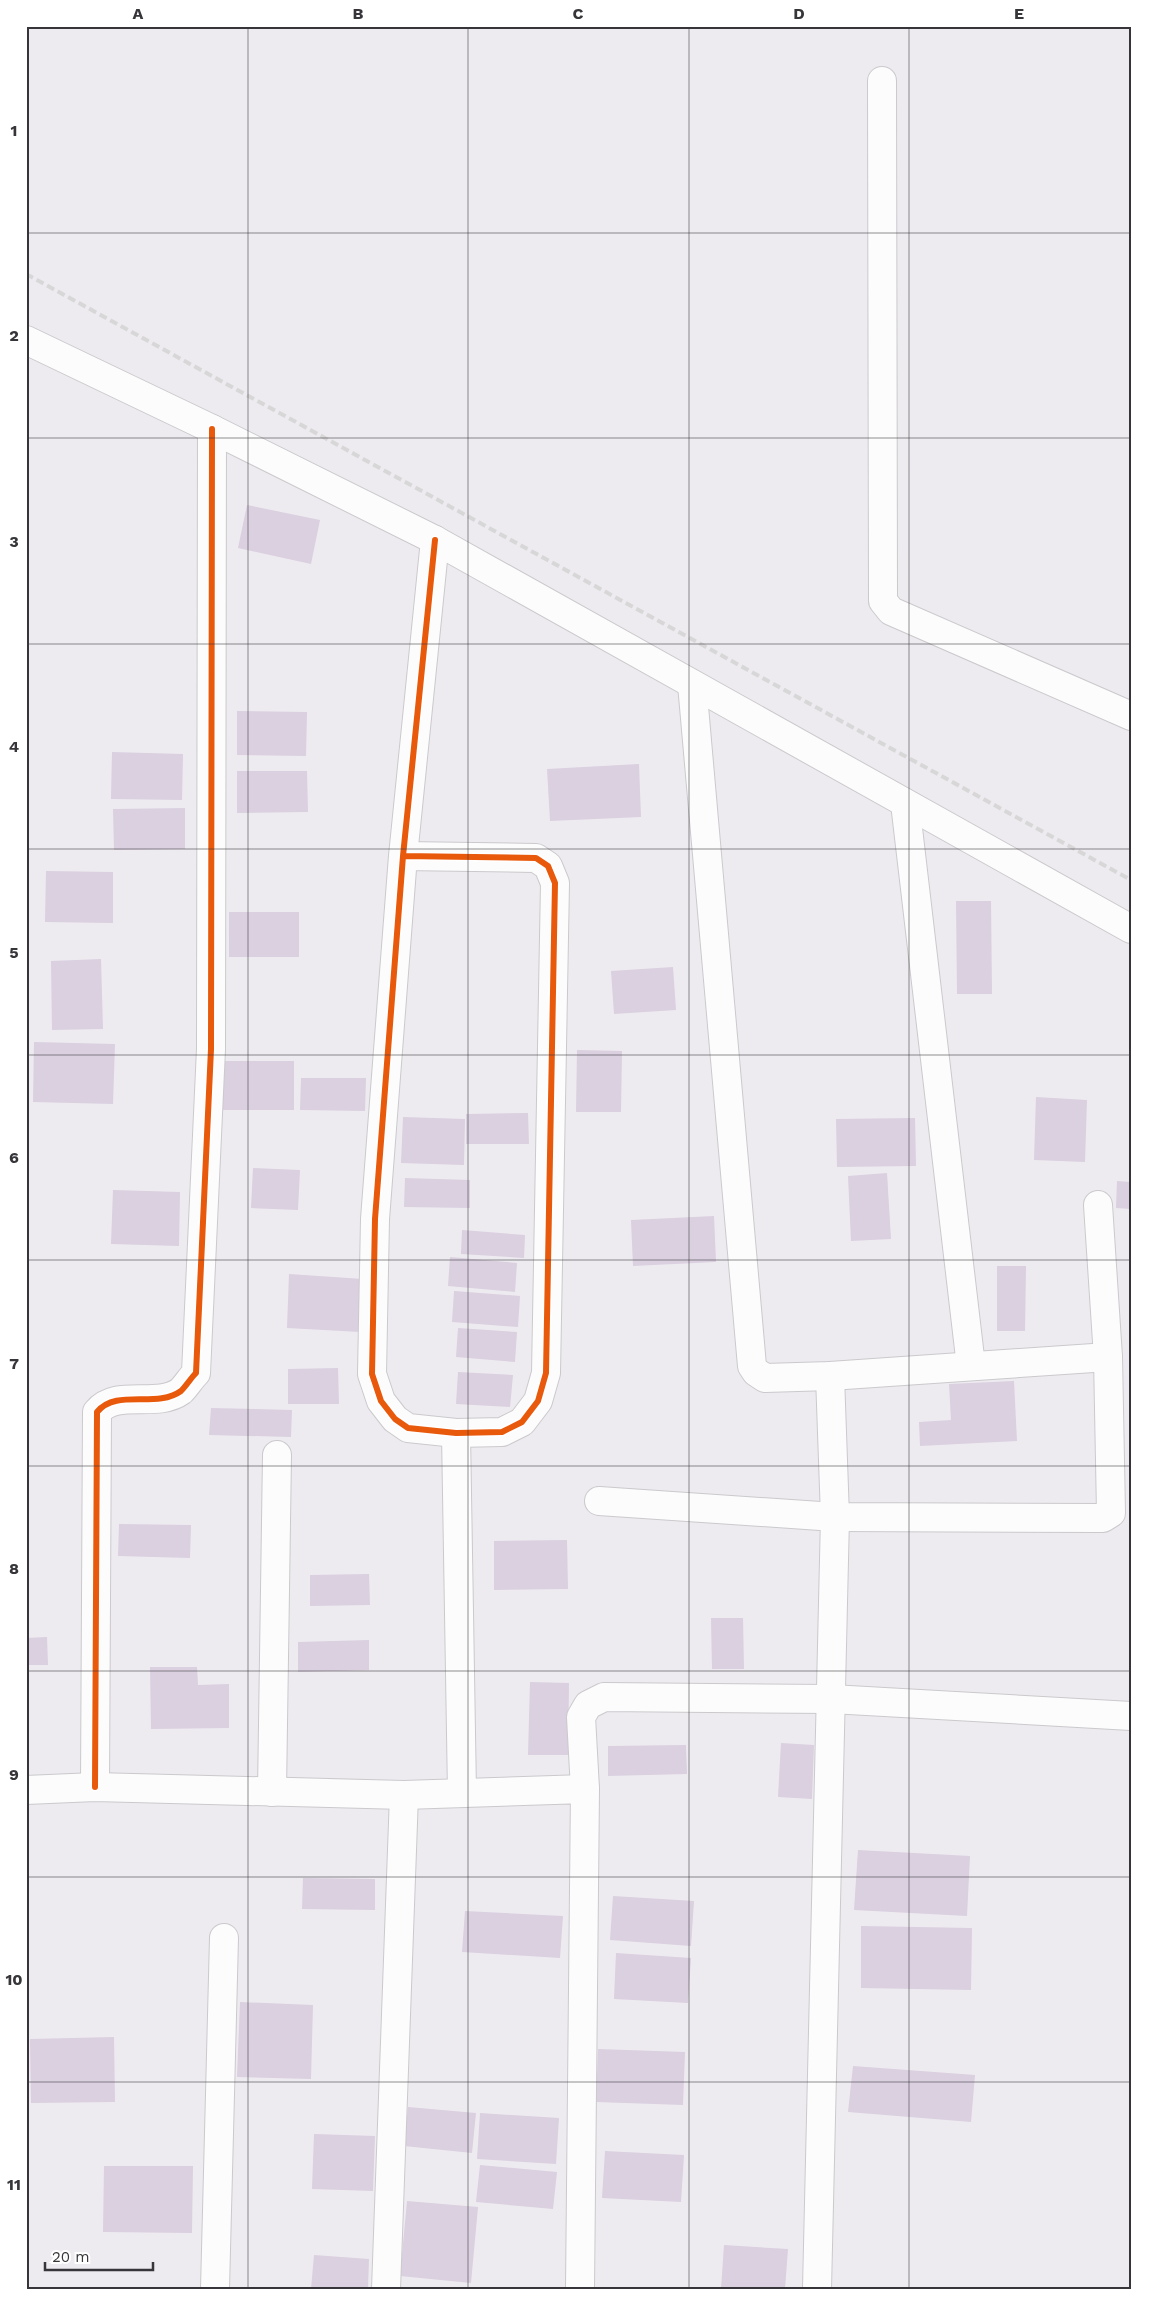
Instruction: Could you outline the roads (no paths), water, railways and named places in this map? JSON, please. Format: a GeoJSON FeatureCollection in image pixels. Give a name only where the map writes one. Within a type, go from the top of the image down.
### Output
{"type":"FeatureCollection","features":[{"type":"Feature","properties":{"kind":"street"},"geometry":{"type":"LineString","coordinates":[[882,81],[883,601],[891,611],[1131,716]]}},
{"type":"Feature","properties":{"kind":"street"},"geometry":{"type":"LineString","coordinates":[[26,340],[212,429],[435,540],[1131,928]]}},
{"type":"Feature","properties":{"kind":"street"},"geometry":{"type":"LineString","coordinates":[[95,1787],[97,1412],[103,1404],[112,1401],[161,1398],[180,1391],[196,1373],[211,1049],[212,429]]}},
{"type":"Feature","properties":{"kind":"street"},"geometry":{"type":"LineString","coordinates":[[403,856],[536,858],[548,866],[555,883],[546,1373],[538,1401],[522,1422],[502,1432],[456,1433],[408,1428],[395,1419],[381,1401],[372,1374],[375,1218],[403,856],[435,540]]}},
{"type":"Feature","properties":{"kind":"street"},"geometry":{"type":"LineString","coordinates":[[692,684],[752,1366],[756,1372],[765,1378],[830,1376],[1108,1358]]}},
{"type":"Feature","properties":{"kind":"street"},"geometry":{"type":"LineString","coordinates":[[905,803],[971,1366]]}},
{"type":"Feature","properties":{"kind":"street"},"geometry":{"type":"LineString","coordinates":[[599,1501],[835,1517],[1103,1518],[1121,1516],[1098,1206]]}},
{"type":"Feature","properties":{"kind":"street"},"geometry":{"type":"LineString","coordinates":[[818,2289],[835,1517],[830,1376]]}},
{"type":"Feature","properties":{"kind":"street"},"geometry":{"type":"LineString","coordinates":[[456,1433],[462,1793]]}},
{"type":"Feature","properties":{"kind":"street"},"geometry":{"type":"LineString","coordinates":[[272,1792],[277,1455]]}},
{"type":"Feature","properties":{"kind":"street"},"geometry":{"type":"LineString","coordinates":[[580,2289],[585,1789],[581,1717],[588,1705],[604,1697],[831,1699],[1131,1716]]}},
{"type":"Feature","properties":{"kind":"street"},"geometry":{"type":"LineString","coordinates":[[26,1790],[95,1787],[404,1795],[585,1789]]}},
{"type":"Feature","properties":{"kind":"street"},"geometry":{"type":"LineString","coordinates":[[386,2289],[404,1795]]}},
{"type":"Feature","properties":{"kind":"street"},"geometry":{"type":"LineString","coordinates":[[215,2289],[224,1938]]}},
{"type":"Feature","properties":{"kind":"railway"},"geometry":{"type":"LineString","coordinates":[[26,274],[1131,880]]}}]}
